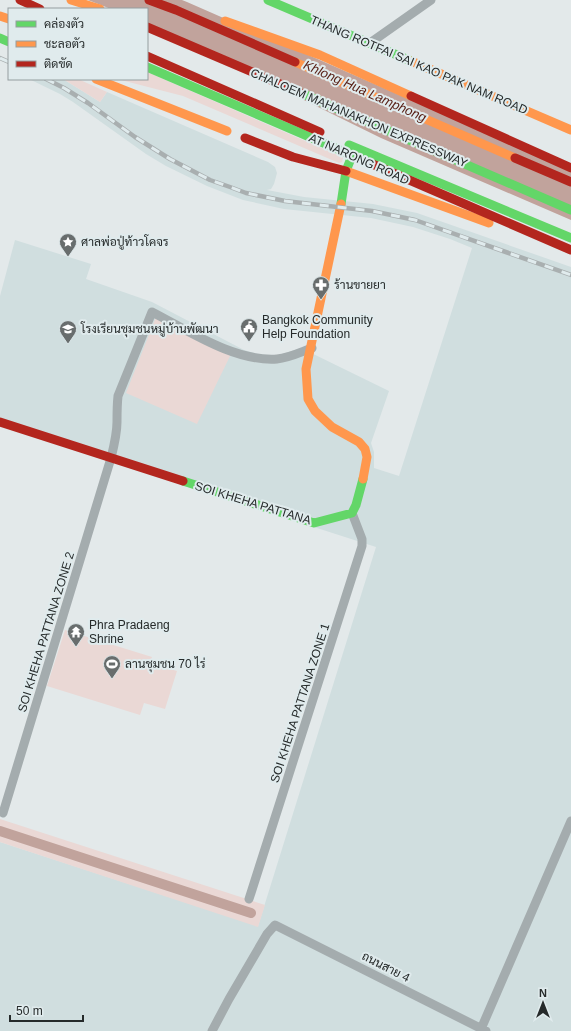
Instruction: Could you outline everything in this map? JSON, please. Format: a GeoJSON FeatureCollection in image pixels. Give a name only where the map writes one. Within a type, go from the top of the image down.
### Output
{"type":"FeatureCollection","features":[{"type":"Feature","properties":{"kind":"main road"},"geometry":{"type":"LineString","coordinates":[[20,0],[38,8]]}},
{"type":"Feature","properties":{"kind":"main road"},"geometry":{"type":"LineString","coordinates":[[71,0],[97,8]]}},
{"type":"Feature","properties":{"kind":"main road","name":"CHALOEM MAHANAKHON EXPRESSWAY"},"geometry":{"type":"LineString","coordinates":[[149,0],[176,10],[571,182]]}},
{"type":"Feature","properties":{"kind":"main road","name":"THANG ROTFAI SAI KAO PAK NAM ROAD"},"geometry":{"type":"LineString","coordinates":[[268,0],[571,130]]}},
{"type":"Feature","properties":{"kind":"main road"},"geometry":{"type":"LineString","coordinates":[[176,10],[224,21],[320,55],[571,168]]}},
{"type":"Feature","properties":{"kind":"main road","name":"CHALOEM MAHANAKHON EXPRESSWAY"},"geometry":{"type":"LineString","coordinates":[[148,27],[571,210]]}},
{"type":"Feature","properties":{"kind":"main road","name":"AT NARONG ROAD"},"geometry":{"type":"LineString","coordinates":[[148,56],[353,152],[569,249]]}},
{"type":"Feature","properties":{"kind":"main road","name":"AT NARONG ROAD"},"geometry":{"type":"LineString","coordinates":[[148,66],[353,152],[571,238]]}},
{"type":"Feature","properties":{"kind":"main road"},"geometry":{"type":"LineString","coordinates":[[99,80],[227,131]]}},
{"type":"Feature","properties":{"kind":"main road"},"geometry":{"type":"LineString","coordinates":[[245,138],[293,157],[346,171],[516,233],[569,249]]}},
{"type":"Feature","properties":{"kind":"main road"},"geometry":{"type":"LineString","coordinates":[[352,513],[356,505],[368,457],[365,449],[359,442],[332,427],[315,411],[308,398],[306,369],[312,348],[346,171],[353,152]]}},
{"type":"Feature","properties":{"kind":"main road","name":"SOI KHEHA PATTANA"},"geometry":{"type":"LineString","coordinates":[[0,422],[314,523],[352,513]]}},
{"type":"Feature","properties":{"kind":"street"},"geometry":{"type":"LineString","coordinates":[[370,43],[431,0]]}},
{"type":"Feature","properties":{"kind":"street","name":"SOI KHEHA PATTANA ZONE 2"},"geometry":{"type":"LineString","coordinates":[[3,813],[116,440],[116,407],[118,396],[152,312],[231,352],[255,358],[278,359],[312,348]]}},
{"type":"Feature","properties":{"kind":"street","name":"SOI KHEHA PATTANA ZONE 1"},"geometry":{"type":"LineString","coordinates":[[249,899],[362,546],[362,539],[352,513]]}},
{"type":"Feature","properties":{"kind":"street"},"geometry":{"type":"LineString","coordinates":[[484,1030],[571,821]]}},
{"type":"Feature","properties":{"kind":"street","name":"ถนนสาย 4"},"geometry":{"type":"LineString","coordinates":[[212,1031],[229,999],[268,934],[275,926],[484,1030]]}},
{"type":"Feature","properties":{"kind":"shaded area"},"geometry":{"type":"Polygon","coordinates":[[[148,72],[342,157],[342,162],[339,163],[183,96],[121,80],[148,80],[148,72]]]}},
{"type":"Feature","properties":{"kind":"shaded area"},"geometry":{"type":"Polygon","coordinates":[[[31,80],[65,80],[100,102],[107,92],[268,162],[275,167],[277,173],[274,184],[271,189],[267,190],[304,197],[373,204],[417,213],[571,267],[571,1031],[0,1031],[0,842],[258,926],[376,547],[0,426],[0,296],[15,240],[91,264],[86,279],[152,302],[244,350],[261,355],[279,355],[301,348],[389,391],[371,443],[374,452],[374,468],[399,476],[472,248],[413,227],[371,218],[284,209],[243,200],[207,186],[166,166],[146,154],[60,94],[31,80]]]}},
{"type":"Feature","properties":{"kind":"shaded area"},"geometry":{"type":"Polygon","coordinates":[[[65,80],[80,80],[107,92],[100,102],[65,80]]]}},
{"type":"Feature","properties":{"kind":"shaded area"},"geometry":{"type":"Polygon","coordinates":[[[156,317],[231,354],[197,424],[126,393],[156,317]]]}},
{"type":"Feature","properties":{"kind":"shaded area","name":"ลานชุมชน 70 ไร่"},"geometry":{"type":"Polygon","coordinates":[[[65,630],[152,657],[150,663],[177,671],[165,709],[144,703],[140,715],[47,686],[65,630]]]}},
{"type":"Feature","properties":{"kind":"shaded area"},"geometry":{"type":"Polygon","coordinates":[[[0,819],[265,905],[258,927],[0,842],[0,819]]]}},
{"type":"Feature","properties":{"kind":"water","name":"Khlong Hua Lamphong"},"geometry":{"type":"Polygon","coordinates":[[[88,0],[182,0],[571,170],[571,220],[381,138],[148,23],[148,8],[108,8],[88,0]]]}},
{"type":"Feature","properties":{"kind":"waterway"},"geometry":{"type":"LineString","coordinates":[[0,831],[251,913]]}},
{"type":"Feature","properties":{"kind":"railway"},"geometry":{"type":"LineString","coordinates":[[0,58],[8,62]]}},
{"type":"Feature","properties":{"kind":"railway"},"geometry":{"type":"LineString","coordinates":[[48,80],[88,103],[135,137],[170,159],[210,180],[246,193],[285,201],[372,211],[415,220],[571,275]]}},
{"type":"Feature","properties":{"kind":"traffic: fast"},"geometry":{"type":"LineString","coordinates":[[268,0],[411,61]]}},
{"type":"Feature","properties":{"kind":"traffic: fast"},"geometry":{"type":"LineString","coordinates":[[0,38],[8,42]]}},
{"type":"Feature","properties":{"kind":"traffic: fast"},"geometry":{"type":"LineString","coordinates":[[148,67],[370,163]]}},
{"type":"Feature","properties":{"kind":"traffic: fast"},"geometry":{"type":"LineString","coordinates":[[301,93],[571,210]]}},
{"type":"Feature","properties":{"kind":"traffic: fast"},"geometry":{"type":"LineString","coordinates":[[349,145],[571,238]]}},
{"type":"Feature","properties":{"kind":"traffic: fast"},"geometry":{"type":"LineString","coordinates":[[341,204],[346,171],[355,148]]}},
{"type":"Feature","properties":{"kind":"traffic: fast"},"geometry":{"type":"LineString","coordinates":[[183,481],[314,523],[352,513],[356,505],[363,479]]}},
{"type":"Feature","properties":{"kind":"traffic: slow"},"geometry":{"type":"LineString","coordinates":[[71,0],[97,8]]}},
{"type":"Feature","properties":{"kind":"traffic: slow"},"geometry":{"type":"LineString","coordinates":[[0,16],[8,19]]}},
{"type":"Feature","properties":{"kind":"traffic: slow"},"geometry":{"type":"LineString","coordinates":[[225,21],[320,55],[411,96]]}},
{"type":"Feature","properties":{"kind":"traffic: slow"},"geometry":{"type":"LineString","coordinates":[[411,61],[571,130]]}},
{"type":"Feature","properties":{"kind":"traffic: slow"},"geometry":{"type":"LineString","coordinates":[[295,62],[515,158]]}},
{"type":"Feature","properties":{"kind":"traffic: slow"},"geometry":{"type":"LineString","coordinates":[[99,80],[227,131]]}},
{"type":"Feature","properties":{"kind":"traffic: slow"},"geometry":{"type":"LineString","coordinates":[[346,171],[489,223]]}},
{"type":"Feature","properties":{"kind":"traffic: slow"},"geometry":{"type":"LineString","coordinates":[[341,204],[306,369],[308,399],[315,411],[332,427],[359,442],[365,449],[367,457],[363,479]]}},
{"type":"Feature","properties":{"kind":"traffic: jam"},"geometry":{"type":"LineString","coordinates":[[20,0],[38,8]]}},
{"type":"Feature","properties":{"kind":"traffic: jam"},"geometry":{"type":"LineString","coordinates":[[149,0],[176,10],[295,62]]}},
{"type":"Feature","properties":{"kind":"traffic: jam"},"geometry":{"type":"LineString","coordinates":[[148,27],[301,93]]}},
{"type":"Feature","properties":{"kind":"traffic: jam"},"geometry":{"type":"LineString","coordinates":[[148,56],[320,132]]}},
{"type":"Feature","properties":{"kind":"traffic: jam"},"geometry":{"type":"LineString","coordinates":[[411,96],[571,168]]}},
{"type":"Feature","properties":{"kind":"traffic: jam"},"geometry":{"type":"LineString","coordinates":[[245,138],[293,157],[346,171]]}},
{"type":"Feature","properties":{"kind":"traffic: jam"},"geometry":{"type":"LineString","coordinates":[[515,158],[571,182]]}},
{"type":"Feature","properties":{"kind":"traffic: jam"},"geometry":{"type":"LineString","coordinates":[[370,163],[571,250]]}},
{"type":"Feature","properties":{"kind":"traffic: jam"},"geometry":{"type":"LineString","coordinates":[[0,422],[183,481]]}},
{"type":"Feature","properties":{"kind":"place","name":"ศาลพ่อปู่ท้าวโคจร"},"geometry":{"type":"Point","coordinates":[68,257]}},
{"type":"Feature","properties":{"kind":"place","name":"ร้านขายยา"},"geometry":{"type":"Point","coordinates":[321,300]}},
{"type":"Feature","properties":{"kind":"place","name":"Bangkok Community Help Foundation"},"geometry":{"type":"Point","coordinates":[249,342]}},
{"type":"Feature","properties":{"kind":"place","name":"โรงเรียนชุมชนหมู่บ้านพัฒนา"},"geometry":{"type":"Point","coordinates":[68,344]}},
{"type":"Feature","properties":{"kind":"place","name":"Phra Pradaeng Shrine"},"geometry":{"type":"Point","coordinates":[76,647]}},
{"type":"Feature","properties":{"kind":"place","name":"ลานชุมชน 70 ไร่"},"geometry":{"type":"Point","coordinates":[112,679]}}]}
